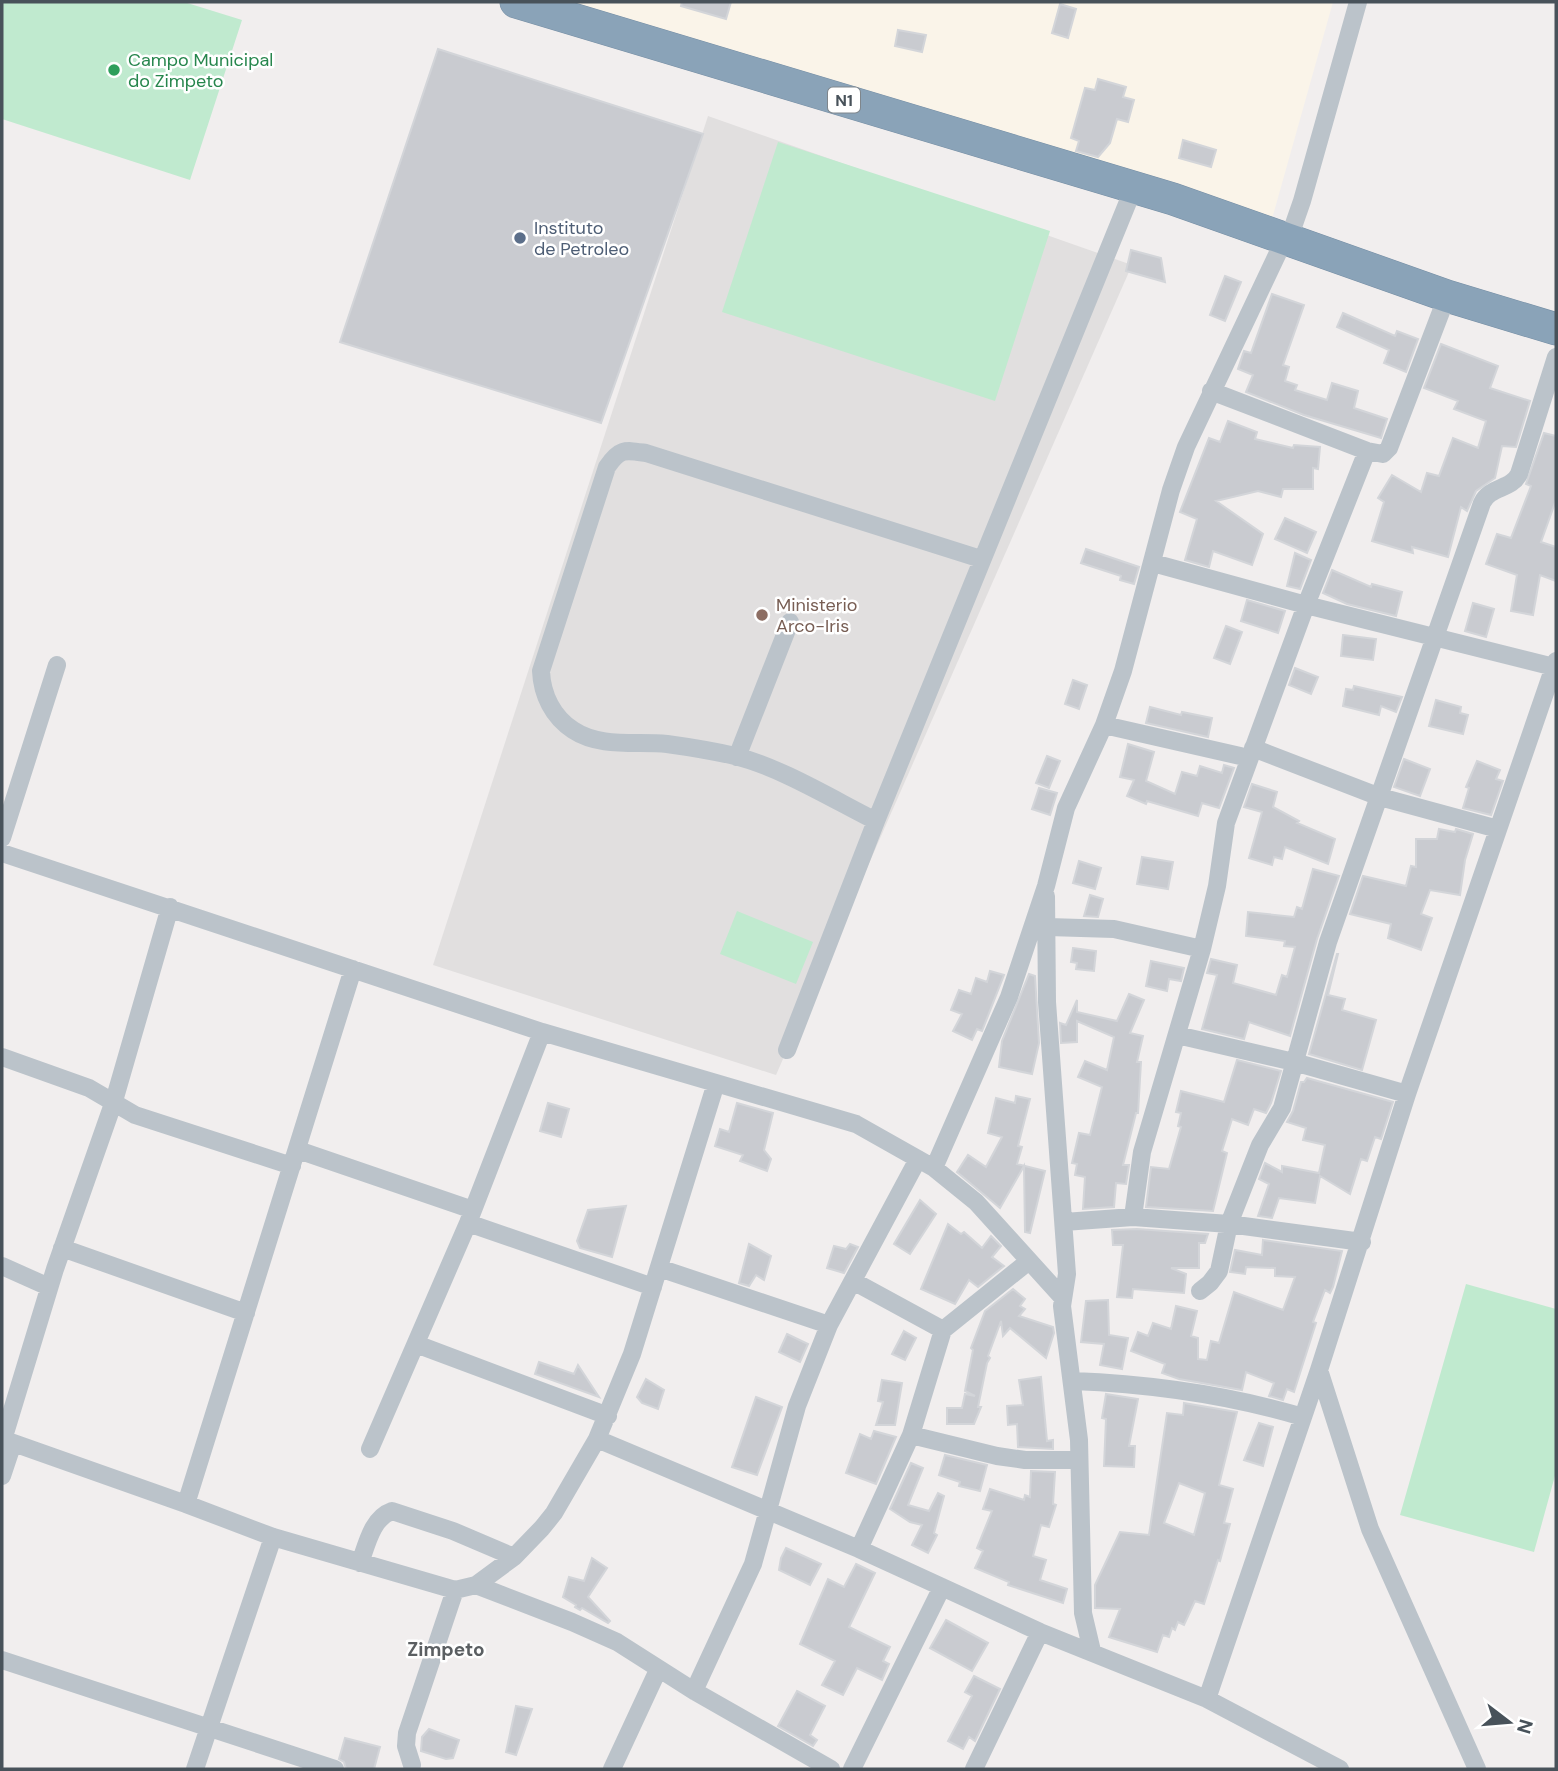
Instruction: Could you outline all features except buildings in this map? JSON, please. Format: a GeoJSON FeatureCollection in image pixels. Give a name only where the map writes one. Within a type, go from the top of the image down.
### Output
{"type":"FeatureCollection","features":[{"type":"Feature","properties":{"kind":"highway","name":"N1"},"geometry":{"type":"LineString","coordinates":[[516,2],[1134,187],[1447,296],[1556,329]]}},
{"type":"Feature","properties":{"kind":"street"},"geometry":{"type":"LineString","coordinates":[[934,1168],[1005,1008],[1046,886],[1066,808],[1104,725],[1123,671],[1175,479],[1211,391],[1294,224],[1358,2]]}},
{"type":"Feature","properties":{"kind":"street"},"geometry":{"type":"LineString","coordinates":[[787,1050],[981,559],[1134,187]]}},
{"type":"Feature","properties":{"kind":"street"},"geometry":{"type":"LineString","coordinates":[[1211,391],[1367,451],[1383,454],[1389,447],[1447,296]]}},
{"type":"Feature","properties":{"kind":"street"},"geometry":{"type":"LineString","coordinates":[[1200,1292],[1219,1271],[1229,1224],[1260,1146],[1282,1108],[1328,942],[1485,498],[1511,484],[1519,474],[1556,357]]}},
{"type":"Feature","properties":{"kind":"street"},"geometry":{"type":"LineString","coordinates":[[876,821],[794,779],[737,757],[668,744],[606,742],[588,737],[572,730],[547,701],[541,671],[607,467],[616,454],[626,450],[646,453],[981,559]]}},
{"type":"Feature","properties":{"kind":"street"},"geometry":{"type":"LineString","coordinates":[[1133,1217],[1142,1152],[1202,948],[1217,886],[1226,823],[1306,606],[1367,451]]}},
{"type":"Feature","properties":{"kind":"street"},"geometry":{"type":"LineString","coordinates":[[1153,564],[1306,606],[1555,664],[1407,1094],[1362,1242],[1207,1699]]}},
{"type":"Feature","properties":{"kind":"street"},"geometry":{"type":"LineString","coordinates":[[737,757],[790,622]]}},
{"type":"Feature","properties":{"kind":"street"},"geometry":{"type":"LineString","coordinates":[[2,838],[57,665]]}},
{"type":"Feature","properties":{"kind":"street"},"geometry":{"type":"LineString","coordinates":[[1104,725],[1251,753],[1380,797],[1498,829]]}},
{"type":"Feature","properties":{"kind":"street"},"geometry":{"type":"LineString","coordinates":[[2,853],[542,1032],[843,1119],[934,1168],[988,1213],[1062,1297]]}},
{"type":"Feature","properties":{"kind":"street"},"geometry":{"type":"LineString","coordinates":[[1046,886],[1047,1002],[1067,1274],[1062,1297],[1073,1381],[1079,1460],[1082,1597],[1092,1651]]}},
{"type":"Feature","properties":{"kind":"street"},"geometry":{"type":"LineString","coordinates":[[2,1476],[6,1441],[49,1287],[114,1101],[170,907]]}},
{"type":"Feature","properties":{"kind":"street"},"geometry":{"type":"LineString","coordinates":[[1048,927],[1114,929],[1202,948]]}},
{"type":"Feature","properties":{"kind":"street"},"geometry":{"type":"LineString","coordinates":[[186,1503],[352,968]]}},
{"type":"Feature","properties":{"kind":"street"},"geometry":{"type":"LineString","coordinates":[[370,1449],[470,1217],[542,1032]]}},
{"type":"Feature","properties":{"kind":"street"},"geometry":{"type":"LineString","coordinates":[[1177,1035],[1294,1062],[1407,1094]]}},
{"type":"Feature","properties":{"kind":"street"},"geometry":{"type":"LineString","coordinates":[[2,1057],[89,1088],[127,1111],[155,1122],[295,1158],[470,1217],[653,1287]]}},
{"type":"Feature","properties":{"kind":"street"},"geometry":{"type":"LineString","coordinates":[[6,1441],[186,1503],[273,1537],[455,1590],[476,1584],[514,1557],[554,1513],[608,1416],[632,1354],[716,1083]]}},
{"type":"Feature","properties":{"kind":"street"},"geometry":{"type":"LineString","coordinates":[[694,1690],[753,1564],[797,1406],[829,1325],[918,1159]]}},
{"type":"Feature","properties":{"kind":"street"},"geometry":{"type":"LineString","coordinates":[[1064,1222],[1133,1217],[1229,1224],[1362,1242]]}},
{"type":"Feature","properties":{"kind":"street"},"geometry":{"type":"LineString","coordinates":[[62,1248],[246,1313]]}},
{"type":"Feature","properties":{"kind":"street"},"geometry":{"type":"LineString","coordinates":[[859,1549],[911,1435],[943,1330],[1029,1261]]}},
{"type":"Feature","properties":{"kind":"street"},"geometry":{"type":"LineString","coordinates":[[2,1266],[49,1287]]}},
{"type":"Feature","properties":{"kind":"street"},"geometry":{"type":"LineString","coordinates":[[659,1268],[829,1325]]}},
{"type":"Feature","properties":{"kind":"street"},"geometry":{"type":"LineString","coordinates":[[853,1281],[943,1330]]}},
{"type":"Feature","properties":{"kind":"street"},"geometry":{"type":"LineString","coordinates":[[416,1344],[608,1416]]}},
{"type":"Feature","properties":{"kind":"street"},"geometry":{"type":"LineString","coordinates":[[1319,1370],[1370,1529],[1477,1769]]}},
{"type":"Feature","properties":{"kind":"street"},"geometry":{"type":"LineString","coordinates":[[1073,1381],[1131,1383],[1177,1390],[1260,1404],[1303,1417]]}},
{"type":"Feature","properties":{"kind":"street"},"geometry":{"type":"LineString","coordinates":[[911,1435],[997,1457],[1079,1460]]}},
{"type":"Feature","properties":{"kind":"street"},"geometry":{"type":"LineString","coordinates":[[597,1438],[859,1549],[1040,1632],[1207,1699],[1340,1769]]}},
{"type":"Feature","properties":{"kind":"street"},"geometry":{"type":"LineString","coordinates":[[360,1563],[374,1527],[383,1514],[393,1511],[453,1531],[514,1557]]}},
{"type":"Feature","properties":{"kind":"street"},"geometry":{"type":"LineString","coordinates":[[195,1769],[273,1537]]}},
{"type":"Feature","properties":{"kind":"street"},"geometry":{"type":"LineString","coordinates":[[476,1584],[617,1642],[659,1670],[831,1769]]}},
{"type":"Feature","properties":{"kind":"street"},"geometry":{"type":"LineString","coordinates":[[852,1769],[942,1587]]}},
{"type":"Feature","properties":{"kind":"street"},"geometry":{"type":"LineString","coordinates":[[415,1768],[406,1746],[407,1733],[455,1590]]}},
{"type":"Feature","properties":{"kind":"street"},"geometry":{"type":"LineString","coordinates":[[974,1769],[1040,1632]]}},
{"type":"Feature","properties":{"kind":"street"},"geometry":{"type":"LineString","coordinates":[[2,1660],[335,1769]]}},
{"type":"Feature","properties":{"kind":"street"},"geometry":{"type":"LineString","coordinates":[[612,1769],[659,1670]]}},
{"type":"Feature","properties":{"kind":"shaded area"},"geometry":{"type":"Polygon","coordinates":[[[541,2],[1333,2],[1270,226],[541,2]]]}},
{"type":"Feature","properties":{"kind":"shaded area","name":"Ministerio Arco-Iris"},"geometry":{"type":"Polygon","coordinates":[[[708,116],[1132,265],[776,1075],[433,965],[708,116]]]}},
{"type":"Feature","properties":{"kind":"green space","name":"Campo Municipal do Zimpeto"},"geometry":{"type":"Polygon","coordinates":[[[2,2],[184,2],[242,20],[190,180],[2,119],[2,2]]]}},
{"type":"Feature","properties":{"kind":"green space"},"geometry":{"type":"Polygon","coordinates":[[[778,142],[1050,231],[995,401],[722,312],[778,142]]]}},
{"type":"Feature","properties":{"kind":"green space"},"geometry":{"type":"Polygon","coordinates":[[[737,911],[813,942],[796,984],[720,954],[737,911]]]}},
{"type":"Feature","properties":{"kind":"green space"},"geometry":{"type":"Polygon","coordinates":[[[1466,1284],[1556,1309],[1556,1472],[1534,1552],[1400,1515],[1466,1284]]]}},
{"type":"Feature","properties":{"kind":"place","name":"Campo Municipal do Zimpeto"},"geometry":{"type":"Point","coordinates":[114,70]}},
{"type":"Feature","properties":{"kind":"place","name":"Instituto de Petroleo"},"geometry":{"type":"Point","coordinates":[520,238]}},
{"type":"Feature","properties":{"kind":"place","name":"Ministerio Arco-Iris"},"geometry":{"type":"Point","coordinates":[762,615]}},
{"type":"Feature","properties":{"kind":"district","name":"Zimpeto"},"geometry":{"type":"Point","coordinates":[446,1649]}}]}
